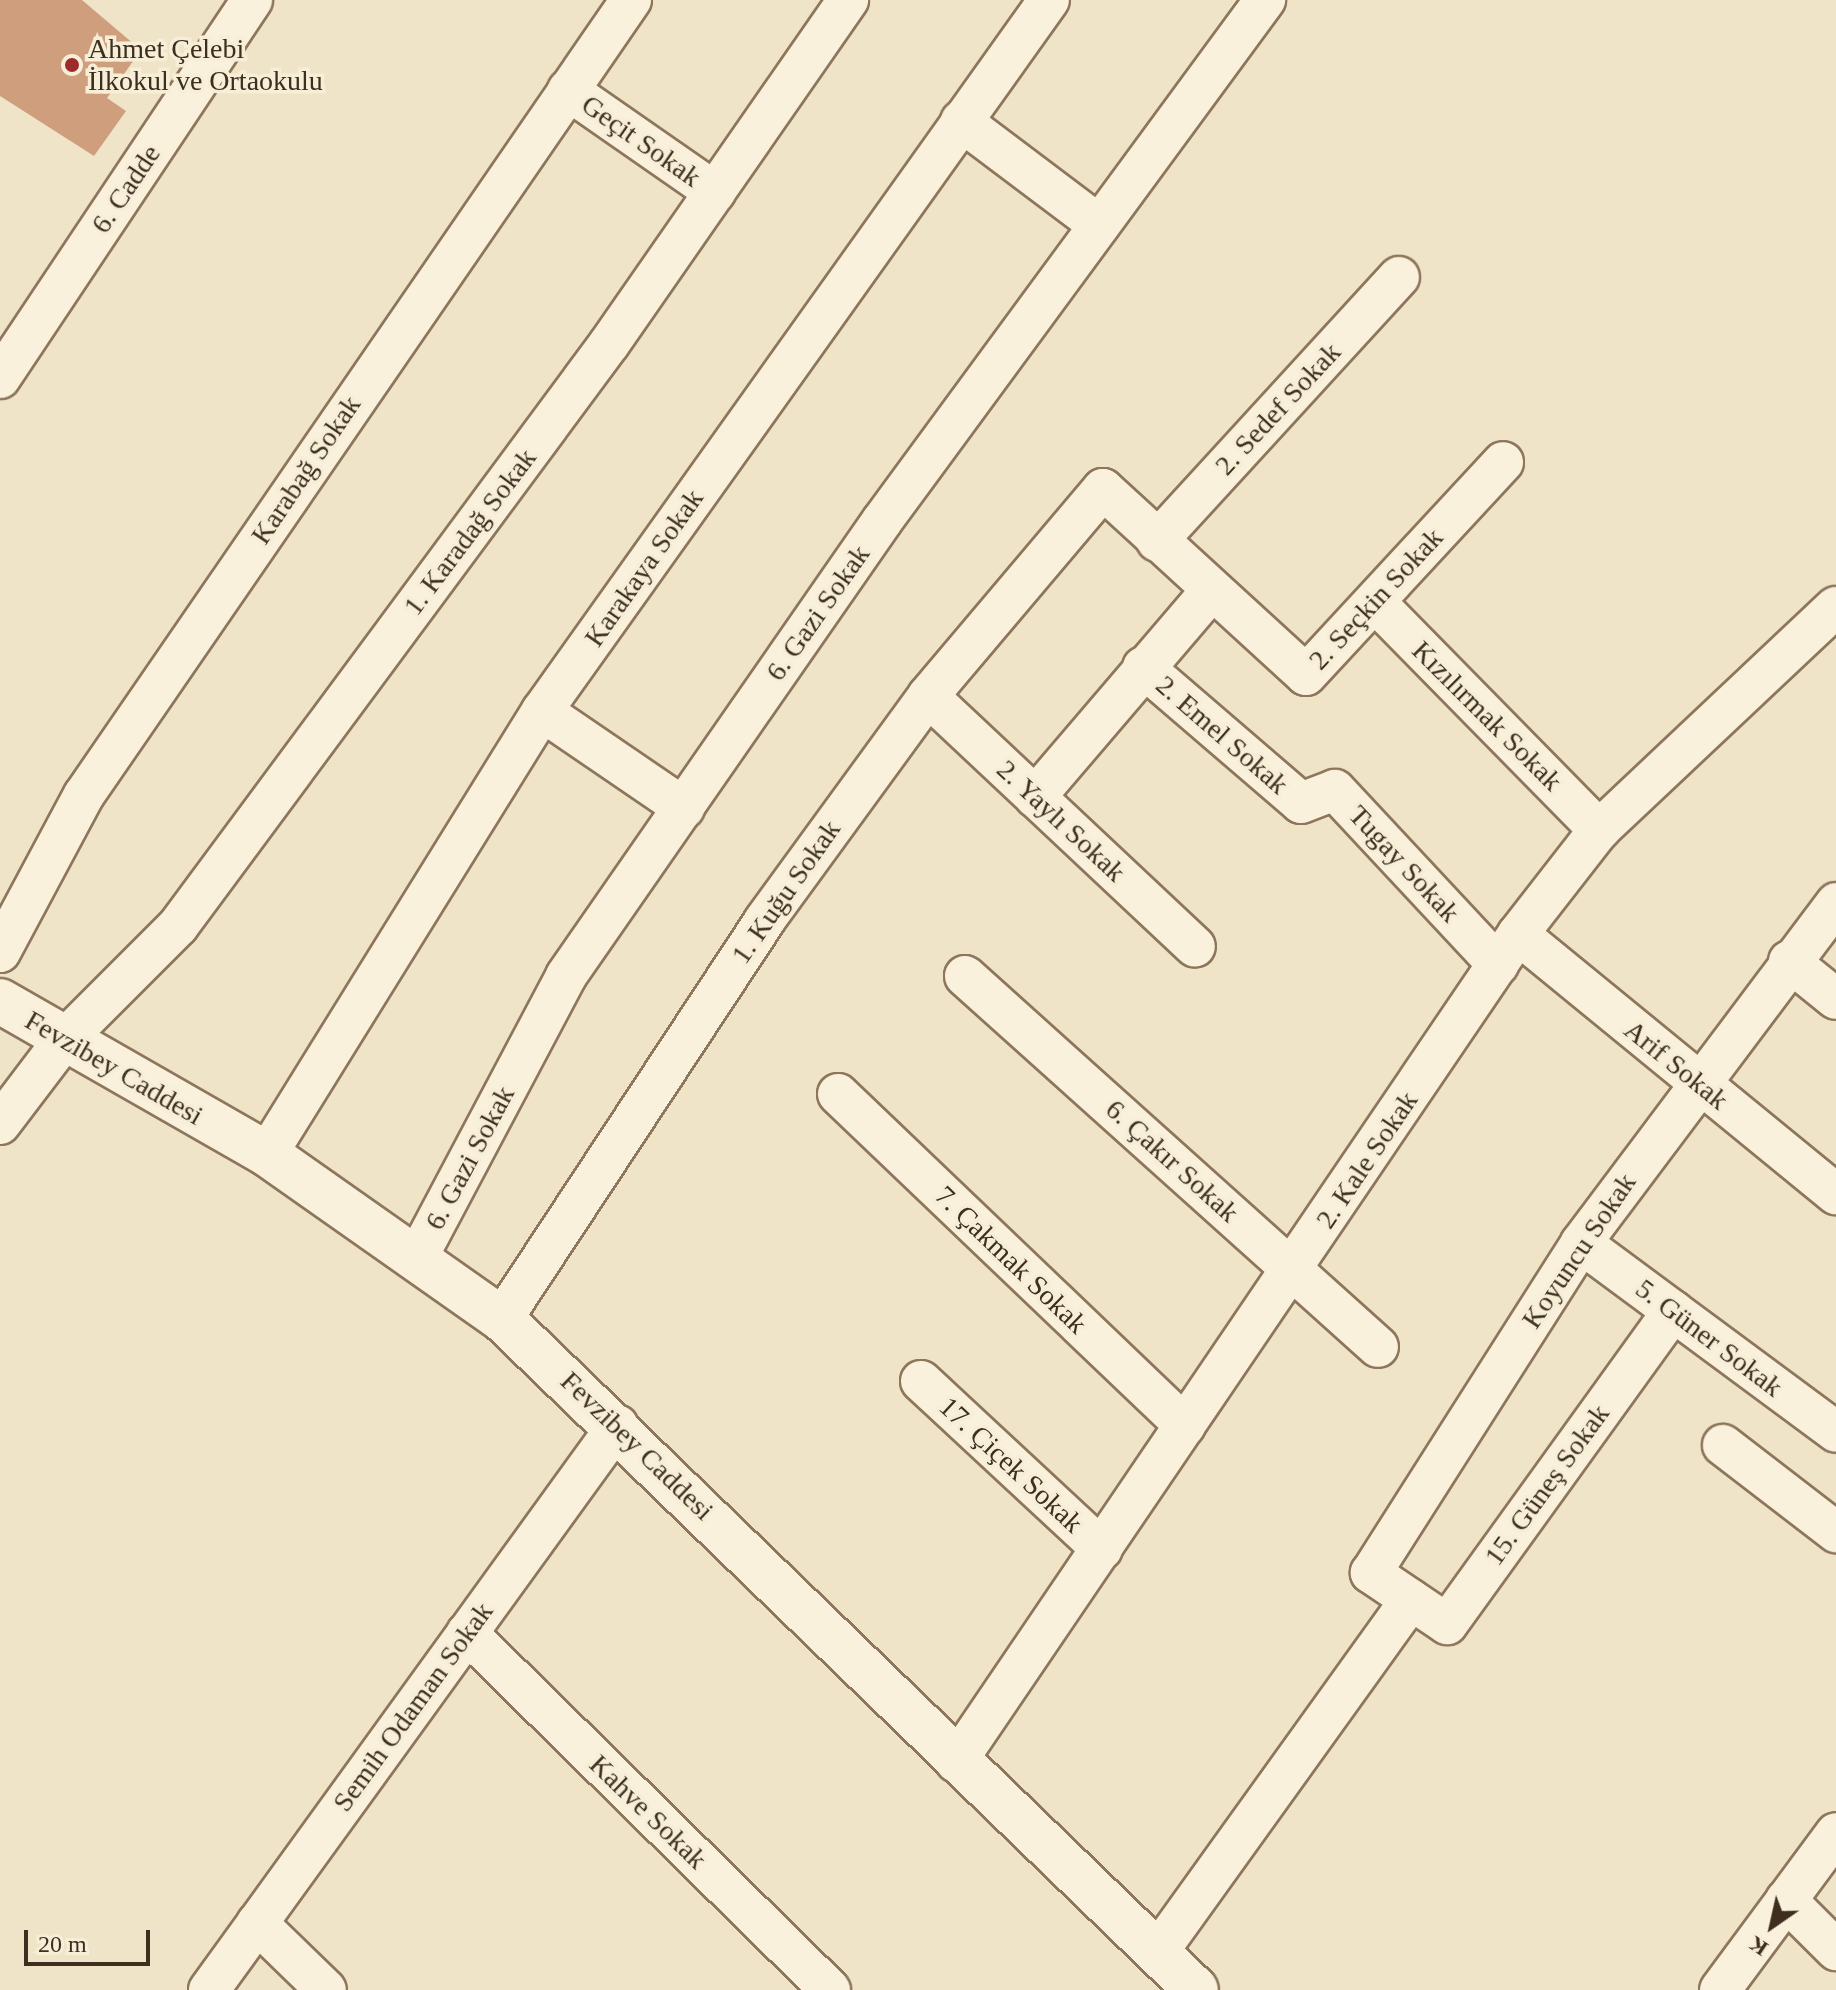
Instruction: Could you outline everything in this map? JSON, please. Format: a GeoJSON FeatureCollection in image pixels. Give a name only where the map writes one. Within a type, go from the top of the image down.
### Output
{"type":"FeatureCollection","features":[{"type":"Feature","properties":{"kind":"street","name":"6. Cadde"},"geometry":{"type":"LineString","coordinates":[[0,378],[252,0]]}},
{"type":"Feature","properties":{"kind":"street","name":"Karabağ Sokak"},"geometry":{"type":"LineString","coordinates":[[0,952],[84,795],[631,0]]}},
{"type":"Feature","properties":{"kind":"street","name":"1. Karadağ Sokak"},"geometry":{"type":"LineString","coordinates":[[0,1124],[63,1041],[178,926],[715,192],[848,0]]}},
{"type":"Feature","properties":{"kind":"street","name":"Karakaya Sokak"},"geometry":{"type":"LineString","coordinates":[[267,1154],[542,711],[1049,0]]}},
{"type":"Feature","properties":{"kind":"street","name":"6. Gazi Sokak"},"geometry":{"type":"LineString","coordinates":[[418,1256],[566,976],[882,521],[1265,0]]}},
{"type":"Feature","properties":{"kind":"street","name":"Geçit Sokak"},"geometry":{"type":"LineString","coordinates":[[568,90],[715,192]]}},
{"type":"Feature","properties":{"kind":"street"},"geometry":{"type":"LineString","coordinates":[[961,121],[1099,225]]}},
{"type":"Feature","properties":{"kind":"street","name":"2. Sedef Sokak"},"geometry":{"type":"LineString","coordinates":[[1157,541],[1399,277]]}},
{"type":"Feature","properties":{"kind":"street","name":"2. Seçkin Sokak"},"geometry":{"type":"LineString","coordinates":[[1103,489],[1210,592],[1306,675],[1503,462]]}},
{"type":"Feature","properties":{"kind":"street","name":"1. Kuğu Sokak"},"geometry":{"type":"LineString","coordinates":[[502,1319],[764,921],[928,696],[1103,489]]}},
{"type":"Feature","properties":{"kind":"street"},"geometry":{"type":"LineString","coordinates":[[1035,797],[1210,592]]}},
{"type":"Feature","properties":{"kind":"street","name":"Kızılırmak Sokak"},"geometry":{"type":"LineString","coordinates":[[1375,602],[1599,830]]}},
{"type":"Feature","properties":{"kind":"street","name":"2. Kale Sokak"},"geometry":{"type":"LineString","coordinates":[[956,1762],[1508,950],[1599,830],[1836,607]]}},
{"type":"Feature","properties":{"kind":"street","name":"2. Emel Sokak"},"geometry":{"type":"LineString","coordinates":[[1143,667],[1301,803]]}},
{"type":"Feature","properties":{"kind":"street","name":"2. Yaylı Sokak"},"geometry":{"type":"LineString","coordinates":[[928,696],[1195,947]]}},
{"type":"Feature","properties":{"kind":"street"},"geometry":{"type":"LineString","coordinates":[[542,711],[684,808]]}},
{"type":"Feature","properties":{"kind":"street","name":"Tugay Sokak"},"geometry":{"type":"LineString","coordinates":[[1301,803],[1335,790],[1508,950]]}},
{"type":"Feature","properties":{"kind":"street","name":"Koyuncu Sokak"},"geometry":{"type":"LineString","coordinates":[[1411,1600],[1371,1573],[1581,1243],[1696,1082],[1836,903]]}},
{"type":"Feature","properties":{"kind":"street","name":"Arif Sokak"},"geometry":{"type":"LineString","coordinates":[[1508,950],[1696,1082],[1836,1194]]}},
{"type":"Feature","properties":{"kind":"street"},"geometry":{"type":"LineString","coordinates":[[1789,961],[1836,999]]}},
{"type":"Feature","properties":{"kind":"street","name":"6. Çakır Sokak"},"geometry":{"type":"LineString","coordinates":[[965,976],[1378,1347]]}},
{"type":"Feature","properties":{"kind":"street","name":"Fevzibey Caddesi"},"geometry":{"type":"LineString","coordinates":[[0,1001],[63,1041],[267,1154],[418,1256],[502,1319],[618,1425],[956,1762],[1196,1990]]}},
{"type":"Feature","properties":{"kind":"street","name":"7. Çakmak Sokak"},"geometry":{"type":"LineString","coordinates":[[838,1094],[1185,1426]]}},
{"type":"Feature","properties":{"kind":"street","name":"5. Güner Sokak"},"geometry":{"type":"LineString","coordinates":[[1581,1243],[1836,1432]]}},
{"type":"Feature","properties":{"kind":"street","name":"15. Güneş Sokak"},"geometry":{"type":"LineString","coordinates":[[1411,1600],[1447,1624],[1673,1311]]}},
{"type":"Feature","properties":{"kind":"street","name":"17. Çiçek Sokak"},"geometry":{"type":"LineString","coordinates":[[921,1381],[1102,1549]]}},
{"type":"Feature","properties":{"kind":"street","name":"Semih Odaman Sokak"},"geometry":{"type":"LineString","coordinates":[[209,1990],[618,1425]]}},
{"type":"Feature","properties":{"kind":"street"},"geometry":{"type":"LineString","coordinates":[[1723,1445],[1836,1532]]}},
{"type":"Feature","properties":{"kind":"street"},"geometry":{"type":"LineString","coordinates":[[1157,1953],[1411,1600]]}},
{"type":"Feature","properties":{"kind":"street","name":"Kahve Sokak"},"geometry":{"type":"LineString","coordinates":[[467,1633],[830,1990]]}},
{"type":"Feature","properties":{"kind":"street"},"geometry":{"type":"LineString","coordinates":[[1720,1990],[1836,1833]]}},
{"type":"Feature","properties":{"kind":"street"},"geometry":{"type":"LineString","coordinates":[[1786,1900],[1836,1950]]}},
{"type":"Feature","properties":{"kind":"street"},"geometry":{"type":"LineString","coordinates":[[257,1923],[326,1990]]}},
{"type":"Feature","properties":{"kind":"building","name":"Ahmet Çelebi İlkokul ve Ortaokulu"},"geometry":{"type":"Polygon","coordinates":[[[0,0],[82,0],[141,50],[107,98],[126,111],[94,156],[0,96],[0,0]]]}},
{"type":"Feature","properties":{"kind":"place","name":"Ahmet Çelebi İlkokul ve Ortaokulu"},"geometry":{"type":"Point","coordinates":[72,65]}}]}
